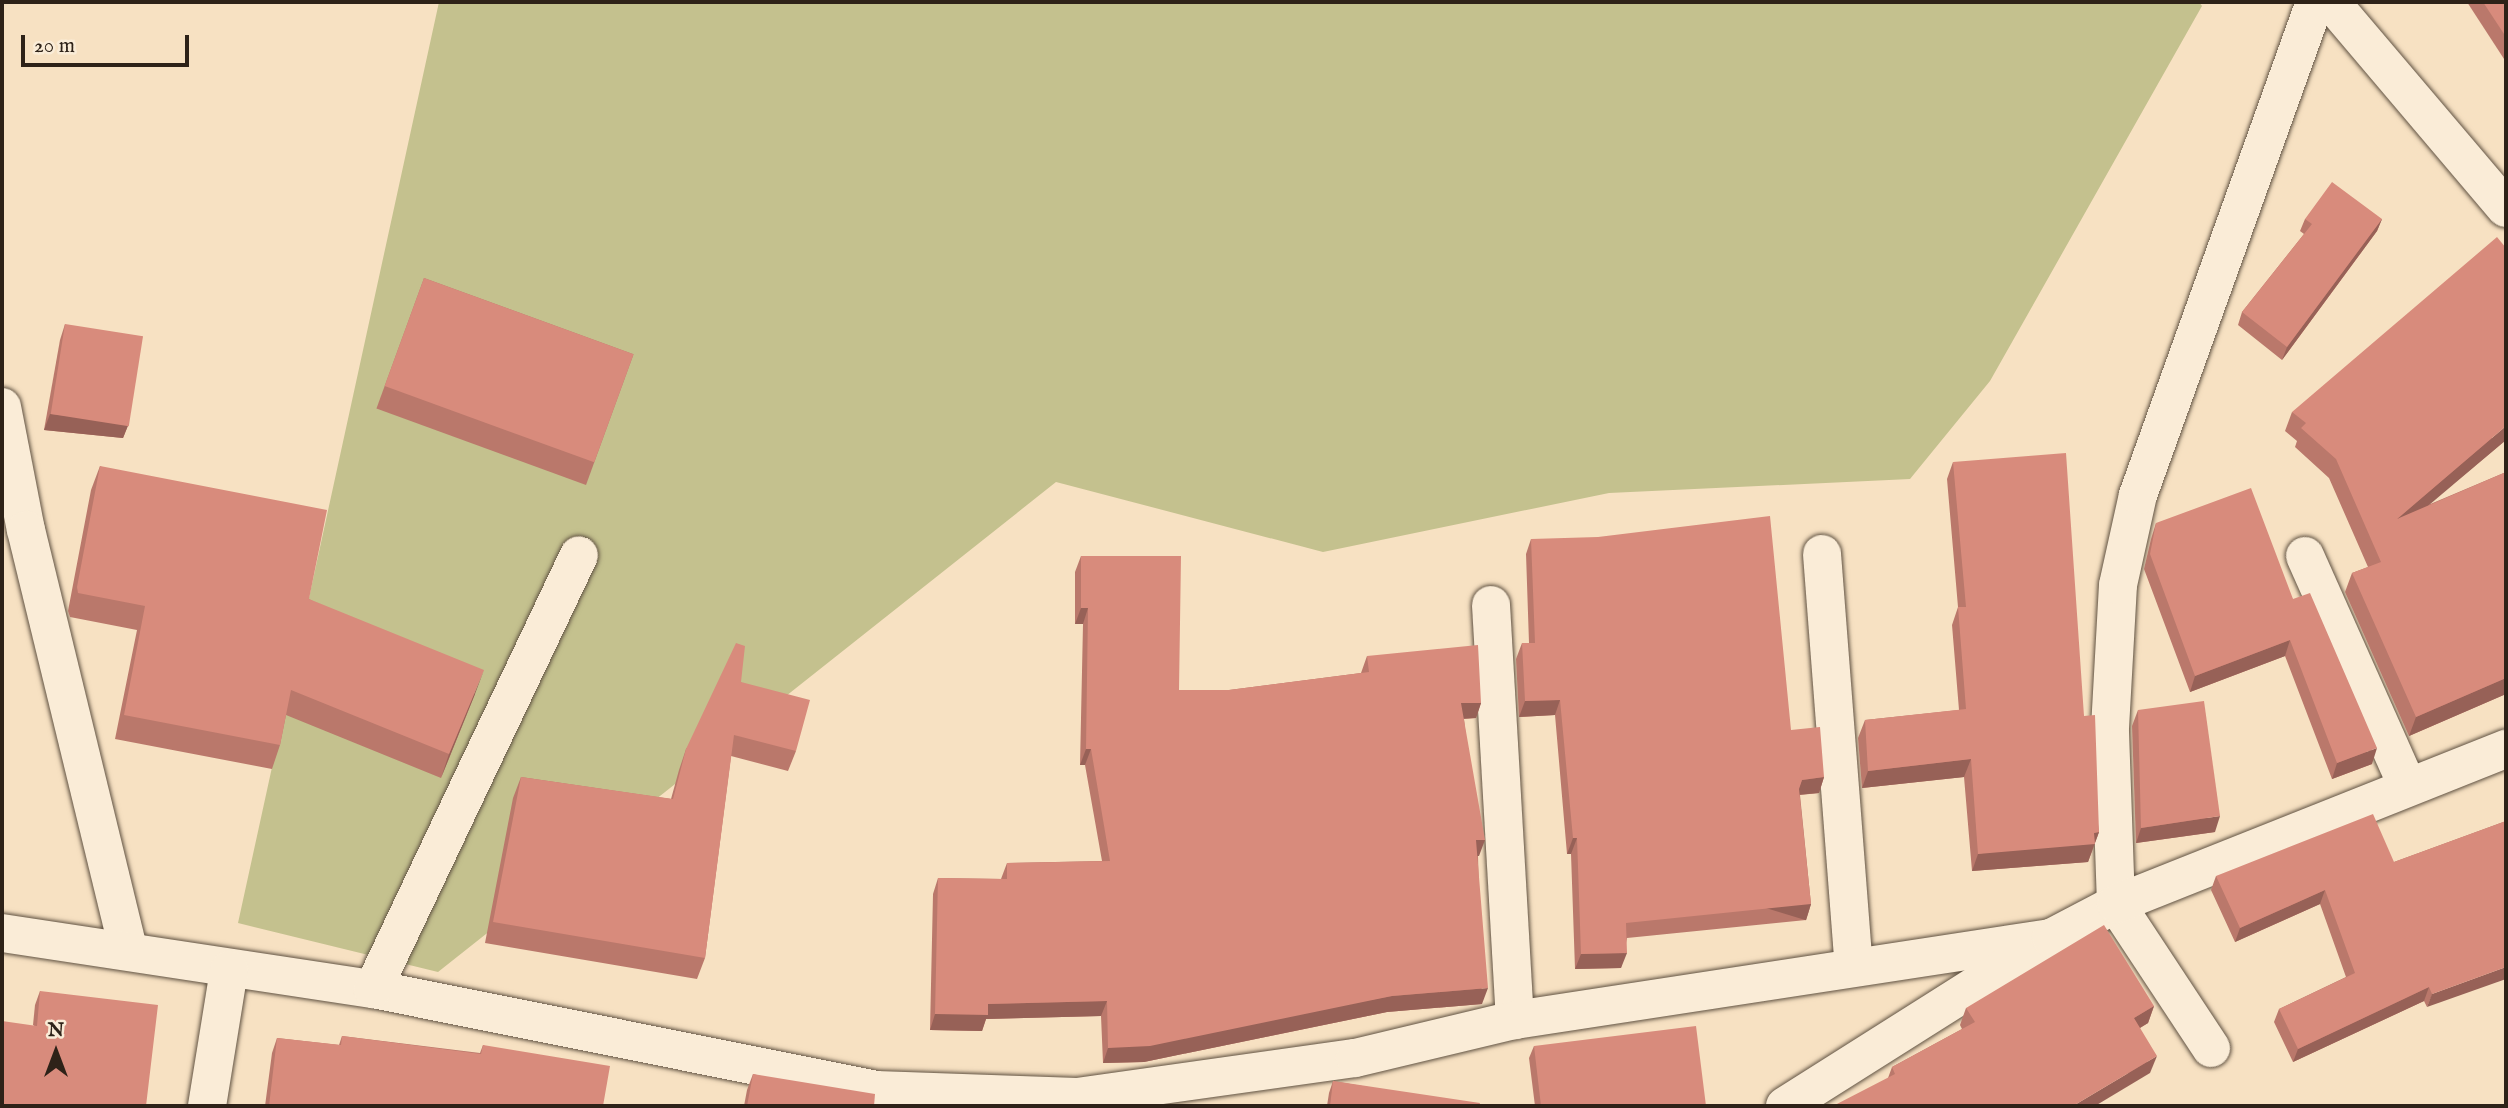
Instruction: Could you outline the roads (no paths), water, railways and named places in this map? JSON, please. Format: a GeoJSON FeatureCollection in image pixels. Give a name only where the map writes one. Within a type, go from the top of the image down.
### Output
{"type":"FeatureCollection","features":[{"type":"Feature","properties":{"kind":"street"},"geometry":{"type":"LineString","coordinates":[[2211,1048],[2116,904],[2110,728],[2118,585],[2138,495],[2315,2]]}},
{"type":"Feature","properties":{"kind":"street"},"geometry":{"type":"LineString","coordinates":[[2331,2],[2506,208]]}},
{"type":"Feature","properties":{"kind":"street"},"geometry":{"type":"LineString","coordinates":[[2,407],[26,530],[128,950]]}},
{"type":"Feature","properties":{"kind":"street"},"geometry":{"type":"LineString","coordinates":[[1822,554],[1854,966]]}},
{"type":"Feature","properties":{"kind":"street"},"geometry":{"type":"LineString","coordinates":[[373,989],[579,555]]}},
{"type":"Feature","properties":{"kind":"street"},"geometry":{"type":"LineString","coordinates":[[2305,556],[2407,785]]}},
{"type":"Feature","properties":{"kind":"street"},"geometry":{"type":"LineString","coordinates":[[1491,605],[1515,1020]]}},
{"type":"Feature","properties":{"kind":"street"},"geometry":{"type":"LineString","coordinates":[[1785,1106],[2051,938],[2116,904],[2407,785],[2506,749]]}},
{"type":"Feature","properties":{"kind":"street"},"geometry":{"type":"LineString","coordinates":[[2,933],[128,950],[229,970],[373,989],[876,1090],[1077,1097],[1355,1058],[1515,1020],[1854,966],[2051,938]]}},
{"type":"Feature","properties":{"kind":"street"},"geometry":{"type":"LineString","coordinates":[[207,1106],[229,970]]}}]}
